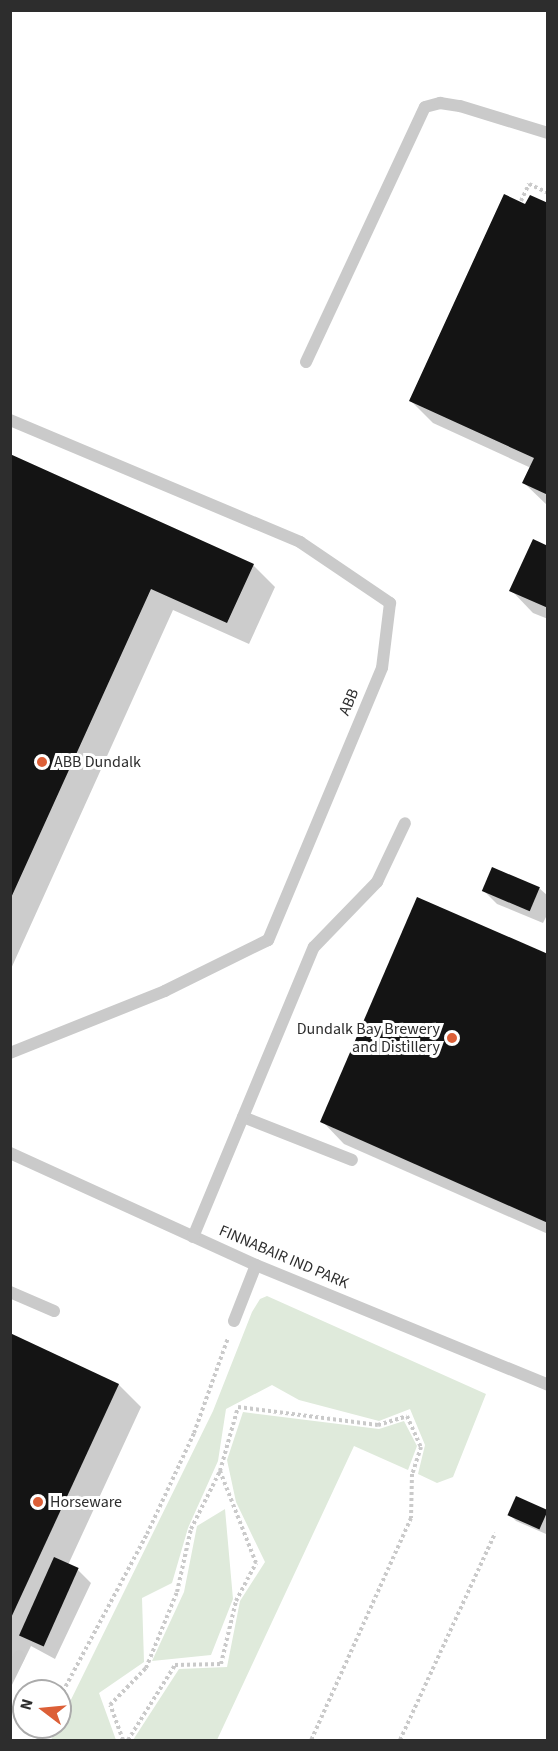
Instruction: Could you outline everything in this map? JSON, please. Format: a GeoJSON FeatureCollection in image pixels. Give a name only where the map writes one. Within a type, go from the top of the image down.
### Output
{"type":"FeatureCollection","features":[{"type":"Feature","properties":{"kind":"lane"},"geometry":{"type":"LineString","coordinates":[[306,362],[425,107],[440,103],[460,106],[548,134]]}},
{"type":"Feature","properties":{"kind":"lane","name":"ABB"},"geometry":{"type":"LineString","coordinates":[[10,420],[300,543],[390,603],[382,668],[268,940],[165,991],[10,1053]]}},
{"type":"Feature","properties":{"kind":"lane"},"geometry":{"type":"LineString","coordinates":[[194,1237],[314,947],[377,882],[405,823]]}},
{"type":"Feature","properties":{"kind":"lane"},"geometry":{"type":"LineString","coordinates":[[243,1117],[352,1160]]}},
{"type":"Feature","properties":{"kind":"lane","name":"FINNABAIR IND PARK"},"geometry":{"type":"LineString","coordinates":[[10,1153],[256,1265],[548,1385]]}},
{"type":"Feature","properties":{"kind":"lane"},"geometry":{"type":"LineString","coordinates":[[234,1321],[256,1265]]}},
{"type":"Feature","properties":{"kind":"lane"},"geometry":{"type":"LineString","coordinates":[[10,1292],[54,1311]]}},
{"type":"Feature","properties":{"kind":"lane"},"geometry":{"type":"LineString","coordinates":[[10,1674],[19,1656]]}},
{"type":"Feature","properties":{"kind":"path"},"geometry":{"type":"LineString","coordinates":[[521,201],[529,184],[548,193]]}},
{"type":"Feature","properties":{"kind":"path"},"geometry":{"type":"LineString","coordinates":[[70,1679],[147,1534],[194,1433],[234,1321]]}},
{"type":"Feature","properties":{"kind":"path"},"geometry":{"type":"LineString","coordinates":[[123,1740],[110,1706],[146,1668],[177,1592],[191,1529],[220,1471],[238,1407],[378,1425],[407,1416],[421,1447],[412,1474],[411,1518],[311,1740]]}},
{"type":"Feature","properties":{"kind":"path"},"geometry":{"type":"LineString","coordinates":[[128,1740],[175,1665],[221,1664],[236,1601],[256,1563],[220,1471]]}},
{"type":"Feature","properties":{"kind":"path"},"geometry":{"type":"LineString","coordinates":[[400,1740],[495,1533]]}},
{"type":"Feature","properties":{"kind":"green space"},"geometry":{"type":"Polygon","coordinates":[[[267,1296],[486,1394],[453,1477],[437,1483],[418,1474],[425,1445],[410,1409],[379,1421],[299,1400],[272,1385],[226,1409],[218,1461],[188,1528],[172,1583],[142,1598],[144,1662],[99,1693],[116,1740],[51,1740],[72,1739],[72,1698],[213,1411],[252,1312],[260,1299],[267,1296]]]}},
{"type":"Feature","properties":{"kind":"green space"},"geometry":{"type":"Polygon","coordinates":[[[243,1412],[379,1429],[404,1421],[417,1446],[408,1470],[354,1446],[217,1740],[133,1740],[179,1669],[227,1667],[240,1601],[265,1562],[236,1502],[227,1460],[243,1412]]]}},
{"type":"Feature","properties":{"kind":"green space"},"geometry":{"type":"Polygon","coordinates":[[[225,1509],[233,1599],[211,1655],[152,1661],[184,1592],[197,1526],[225,1509]]]}},
{"type":"Feature","properties":{"kind":"building"},"geometry":{"type":"Polygon","coordinates":[[[504,194],[525,204],[530,195],[548,203],[548,495],[522,483],[534,458],[409,401],[504,194]]]}},
{"type":"Feature","properties":{"kind":"building","name":"ABB Dundalk"},"geometry":{"type":"Polygon","coordinates":[[[10,454],[254,564],[227,623],[151,589],[10,900],[10,454]]]}},
{"type":"Feature","properties":{"kind":"building"},"geometry":{"type":"Polygon","coordinates":[[[533,539],[548,546],[548,608],[509,591],[533,539]]]}},
{"type":"Feature","properties":{"kind":"building"},"geometry":{"type":"Polygon","coordinates":[[[492,867],[540,887],[530,911],[482,891],[492,867]]]}},
{"type":"Feature","properties":{"kind":"building","name":"Dundalk Bay Brewery and Distillery"},"geometry":{"type":"Polygon","coordinates":[[[417,897],[548,954],[548,1223],[320,1122],[417,897]]]}},
{"type":"Feature","properties":{"kind":"building","name":"Horseware"},"geometry":{"type":"Polygon","coordinates":[[[10,1333],[119,1384],[10,1620],[10,1333]]]}},
{"type":"Feature","properties":{"kind":"building"},"geometry":{"type":"Polygon","coordinates":[[[516,1496],[548,1510],[539,1529],[507,1515],[516,1496]]]}},
{"type":"Feature","properties":{"kind":"building"},"geometry":{"type":"Polygon","coordinates":[[[54,1557],[79,1568],[44,1647],[19,1636],[54,1557]]]}},
{"type":"Feature","properties":{"kind":"place","name":"ABB Dundalk"},"geometry":{"type":"Point","coordinates":[42,762]}},
{"type":"Feature","properties":{"kind":"place","name":"Dundalk Bay Brewery and Distillery"},"geometry":{"type":"Point","coordinates":[452,1038]}},
{"type":"Feature","properties":{"kind":"place","name":"Horseware"},"geometry":{"type":"Point","coordinates":[38,1502]}}]}
